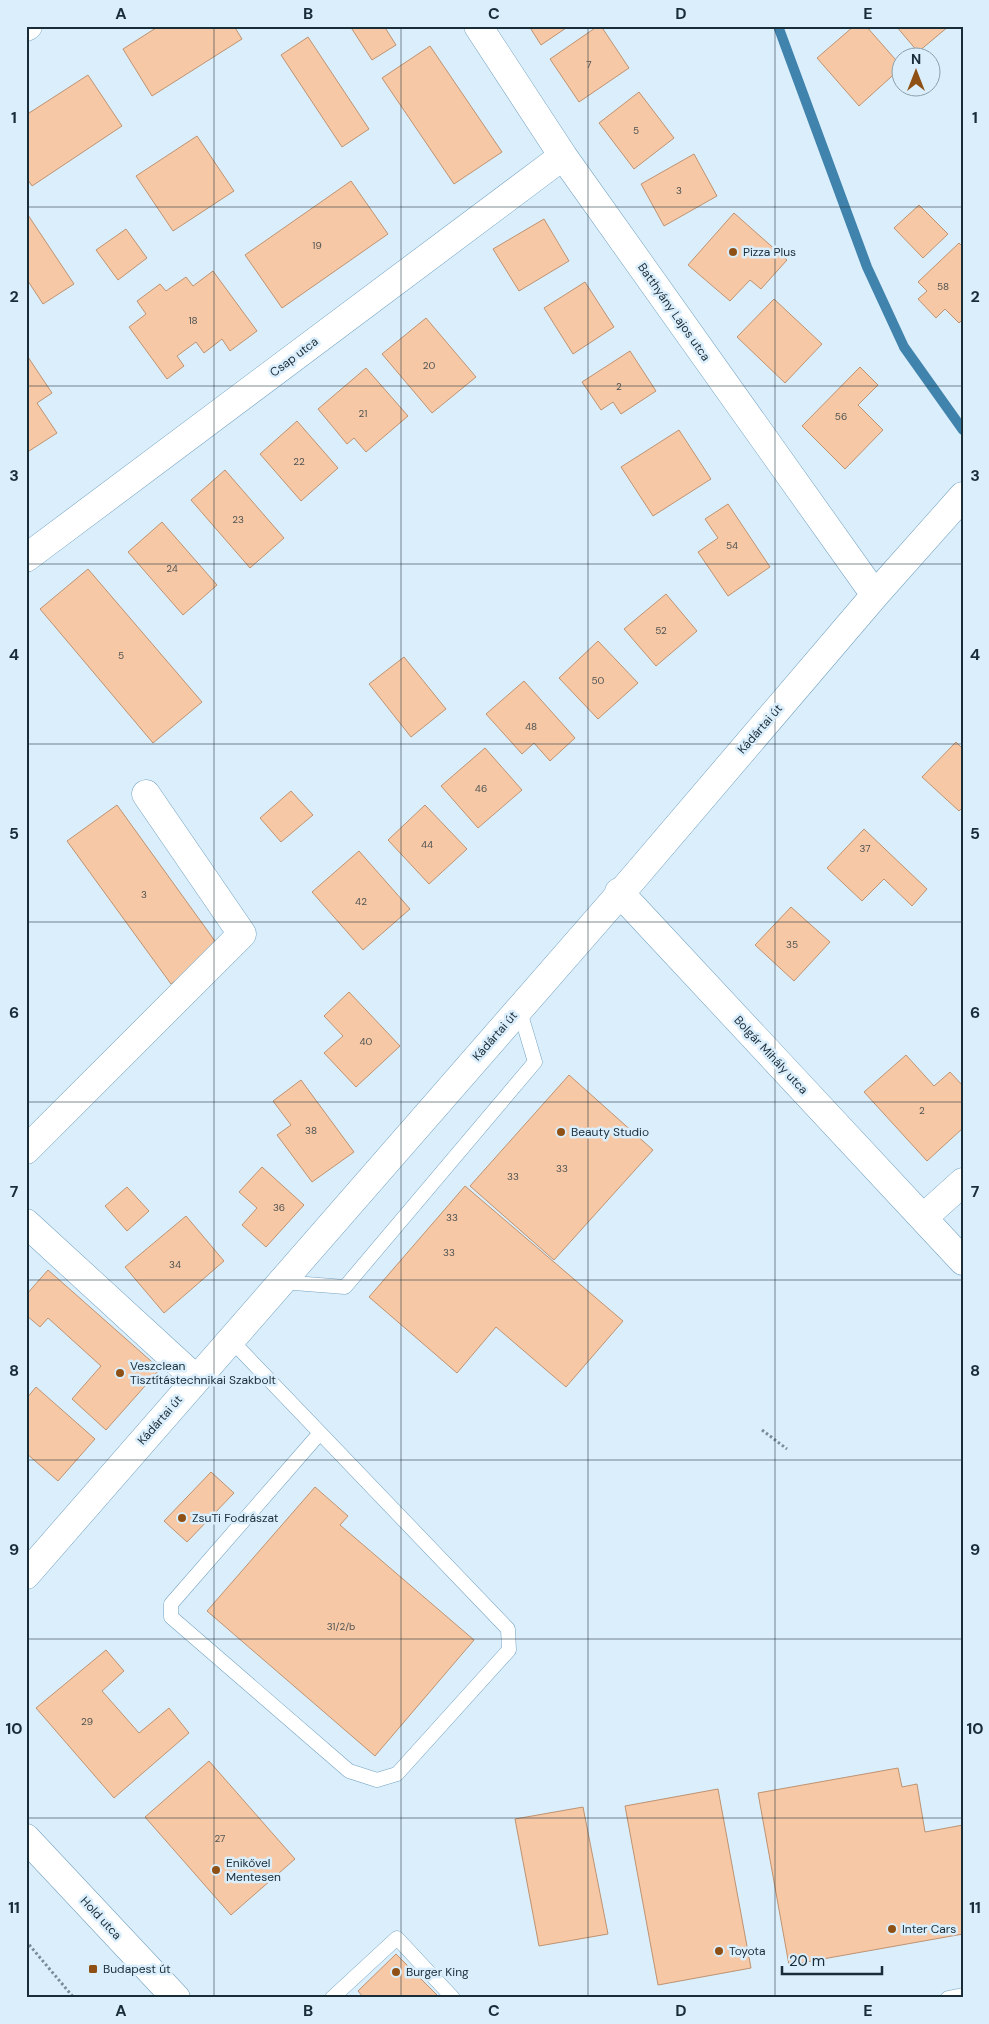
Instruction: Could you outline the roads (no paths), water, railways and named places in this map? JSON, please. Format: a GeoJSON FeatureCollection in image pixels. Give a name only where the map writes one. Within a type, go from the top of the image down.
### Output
{"type":"FeatureCollection","features":[{"type":"Feature","properties":{"kind":"street","name":"Batthyány Lajos utca"},"geometry":{"type":"LineString","coordinates":[[478,26],[563,156],[875,595]]}},
{"type":"Feature","properties":{"kind":"street","name":"Csap utca"},"geometry":{"type":"LineString","coordinates":[[27,557],[563,156]]}},
{"type":"Feature","properties":{"kind":"street","name":"Kádártai út"},"geometry":{"type":"LineString","coordinates":[[26,1575],[875,595],[963,496]]}},
{"type":"Feature","properties":{"kind":"street"},"geometry":{"type":"LineString","coordinates":[[26,1150],[242,934],[146,794]]}},
{"type":"Feature","properties":{"kind":"street","name":"Bolgár Mihály utca"},"geometry":{"type":"LineString","coordinates":[[619,892],[963,1261]]}},
{"type":"Feature","properties":{"kind":"street"},"geometry":{"type":"LineString","coordinates":[[923,1218],[963,1182]]}},
{"type":"Feature","properties":{"kind":"street"},"geometry":{"type":"LineString","coordinates":[[26,1223],[196,1379]]}},
{"type":"Feature","properties":{"kind":"street","name":"Hold utca"},"geometry":{"type":"LineString","coordinates":[[26,1838],[176,1998]]}},
{"type":"Feature","properties":{"kind":"lane"},"geometry":{"type":"LineString","coordinates":[[280,1282],[345,1287],[535,1062],[519,1008]]}},
{"type":"Feature","properties":{"kind":"lane"},"geometry":{"type":"LineString","coordinates":[[230,1340],[508,1629],[509,1650],[397,1774],[377,1780],[349,1771],[171,1617],[172,1604],[320,1434]]}},
{"type":"Feature","properties":{"kind":"lane"},"geometry":{"type":"LineString","coordinates":[[332,1998],[397,1938],[453,1998]]}},
{"type":"Feature","properties":{"kind":"lane"},"geometry":{"type":"LineString","coordinates":[[948,1998],[963,1995]]}},
{"type":"Feature","properties":{"kind":"waterway"},"geometry":{"type":"LineString","coordinates":[[778,26],[867,267],[904,347],[963,430]]}},
{"type":"Feature","properties":{"kind":"place","name":"Pizza Plus"},"geometry":{"type":"Point","coordinates":[733,252]}},
{"type":"Feature","properties":{"kind":"place","name":"Beauty Studio"},"geometry":{"type":"Point","coordinates":[561,1132]}},
{"type":"Feature","properties":{"kind":"place","name":"Veszclean Tisztítástechnikai Szakbolt"},"geometry":{"type":"Point","coordinates":[120,1373]}},
{"type":"Feature","properties":{"kind":"place","name":"ZsuTi Fodrászat"},"geometry":{"type":"Point","coordinates":[182,1518]}},
{"type":"Feature","properties":{"kind":"place","name":"Enikővel Mentesen"},"geometry":{"type":"Point","coordinates":[216,1870]}},
{"type":"Feature","properties":{"kind":"place","name":"Inter Cars"},"geometry":{"type":"Point","coordinates":[892,1929]}},
{"type":"Feature","properties":{"kind":"place","name":"Toyota"},"geometry":{"type":"Point","coordinates":[719,1951]}},
{"type":"Feature","properties":{"kind":"place","name":"Budapest út"},"geometry":{"type":"Point","coordinates":[93,1969]}},
{"type":"Feature","properties":{"kind":"place","name":"Burger King"},"geometry":{"type":"Point","coordinates":[396,1972]}}]}
